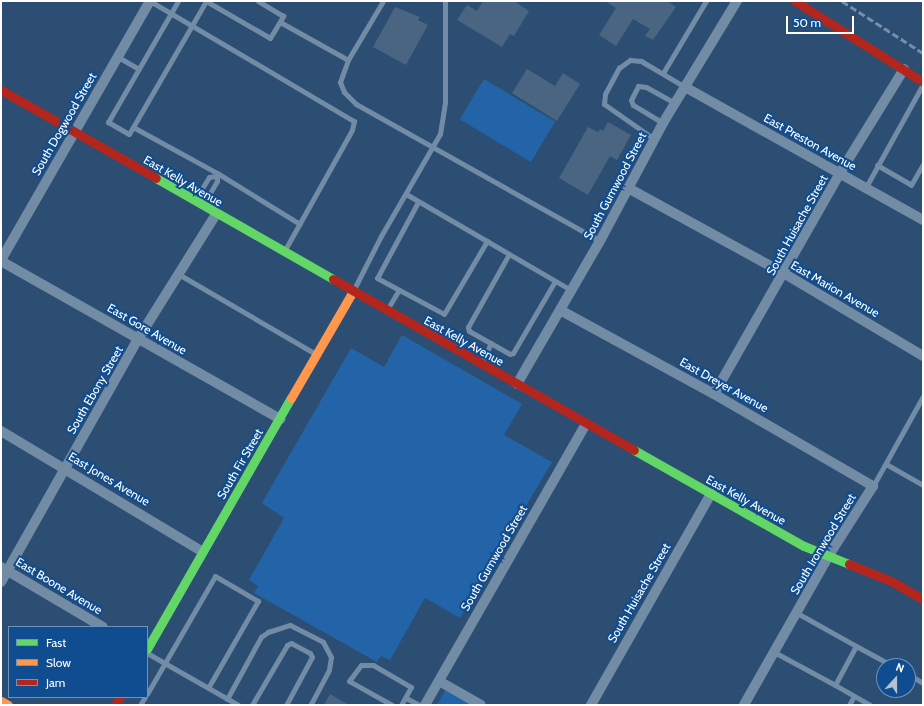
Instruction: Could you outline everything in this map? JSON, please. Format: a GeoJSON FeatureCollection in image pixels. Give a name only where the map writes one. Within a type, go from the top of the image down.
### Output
{"type":"FeatureCollection","features":[{"type":"Feature","properties":{"kind":"street","name":"South Dogwood Street"},"geometry":{"type":"LineString","coordinates":[[1,260],[150,1]]}},
{"type":"Feature","properties":{"kind":"street","name":"South Gumwood Street"},"geometry":{"type":"LineString","coordinates":[[517,384],[600,241],[663,123],[737,1]]}},
{"type":"Feature","properties":{"kind":"street"},"geometry":{"type":"LineString","coordinates":[[795,1],[904,69],[923,83]]}},
{"type":"Feature","properties":{"kind":"street","name":"South Huisache Street"},"geometry":{"type":"LineString","coordinates":[[714,394],[785,274],[840,173],[904,69]]}},
{"type":"Feature","properties":{"kind":"street","name":"East Preston Avenue"},"geometry":{"type":"LineString","coordinates":[[685,87],[923,220]]}},
{"type":"Feature","properties":{"kind":"street","name":"East Kelly Avenue"},"geometry":{"type":"LineString","coordinates":[[1,90],[386,311],[804,546],[893,582],[923,599]]}},
{"type":"Feature","properties":{"kind":"street","name":"East Marion Avenue"},"geometry":{"type":"LineString","coordinates":[[628,188],[785,274],[923,356]]}},
{"type":"Feature","properties":{"kind":"street","name":"South Ebony Street"},"geometry":{"type":"LineString","coordinates":[[1,582],[4,568],[65,468],[138,339],[180,275],[216,214]]}},
{"type":"Feature","properties":{"kind":"street","name":"East Gore Avenue"},"geometry":{"type":"LineString","coordinates":[[1,260],[280,419]]}},
{"type":"Feature","properties":{"kind":"street","name":"South Fir Street"},"geometry":{"type":"LineString","coordinates":[[148,647],[353,291]]}},
{"type":"Feature","properties":{"kind":"street","name":"East Dreyer Avenue"},"geometry":{"type":"LineString","coordinates":[[560,310],[714,394],[873,486]]}},
{"type":"Feature","properties":{"kind":"street","name":"South Gumwood Street"},"geometry":{"type":"LineString","coordinates":[[425,705],[586,424]]}},
{"type":"Feature","properties":{"kind":"street","name":"East Jones Avenue"},"geometry":{"type":"LineString","coordinates":[[1,431],[204,552]]}},
{"type":"Feature","properties":{"kind":"street","name":"South Ironwood Street"},"geometry":{"type":"LineString","coordinates":[[744,705],[828,556],[873,486]]}},
{"type":"Feature","properties":{"kind":"street","name":"South Huisache Street"},"geometry":{"type":"LineString","coordinates":[[591,705],[710,494]]}},
{"type":"Feature","properties":{"kind":"street","name":"East Boone Avenue"},"geometry":{"type":"LineString","coordinates":[[4,568],[101,626]]}},
{"type":"Feature","properties":{"kind":"street"},"geometry":{"type":"LineString","coordinates":[[439,681],[481,705]]}},
{"type":"Feature","properties":{"kind":"street"},"geometry":{"type":"LineString","coordinates":[[1,701],[8,705]]}},
{"type":"Feature","properties":{"kind":"lane"},"geometry":{"type":"LineString","coordinates":[[150,1],[350,117],[354,122],[352,130],[284,252]]}},
{"type":"Feature","properties":{"kind":"lane"},"geometry":{"type":"LineString","coordinates":[[178,1],[108,122],[129,134],[206,1],[270,38],[284,16],[258,1]]}},
{"type":"Feature","properties":{"kind":"lane"},"geometry":{"type":"LineString","coordinates":[[383,1],[348,60],[340,82],[344,92],[356,104],[600,241]]}},
{"type":"Feature","properties":{"kind":"lane"},"geometry":{"type":"LineString","coordinates":[[353,291],[357,279],[434,147],[444,119],[445,1]]}},
{"type":"Feature","properties":{"kind":"lane"},"geometry":{"type":"LineString","coordinates":[[663,73],[706,1]]}},
{"type":"Feature","properties":{"kind":"lane"},"geometry":{"type":"LineString","coordinates":[[280,22],[348,60]]}},
{"type":"Feature","properties":{"kind":"lane"},"geometry":{"type":"LineString","coordinates":[[118,57],[138,69]]}},
{"type":"Feature","properties":{"kind":"lane"},"geometry":{"type":"LineString","coordinates":[[654,139],[604,104],[606,94],[619,68],[630,60],[641,61],[685,87]]}},
{"type":"Feature","properties":{"kind":"lane"},"geometry":{"type":"LineString","coordinates":[[866,187],[923,83]]}},
{"type":"Feature","properties":{"kind":"lane"},"geometry":{"type":"LineString","coordinates":[[663,123],[633,105],[631,100],[638,86],[646,87],[675,103]]}},
{"type":"Feature","properties":{"kind":"lane"},"geometry":{"type":"LineString","coordinates":[[133,127],[300,224]]}},
{"type":"Feature","properties":{"kind":"lane"},"geometry":{"type":"LineString","coordinates":[[877,165],[911,185],[923,164]]}},
{"type":"Feature","properties":{"kind":"lane"},"geometry":{"type":"LineString","coordinates":[[204,195],[209,195],[217,182],[216,174]]}},
{"type":"Feature","properties":{"kind":"lane"},"geometry":{"type":"LineString","coordinates":[[204,195],[201,190],[209,177],[216,174]]}},
{"type":"Feature","properties":{"kind":"lane"},"geometry":{"type":"LineString","coordinates":[[406,194],[571,290]]}},
{"type":"Feature","properties":{"kind":"lane"},"geometry":{"type":"LineString","coordinates":[[199,204],[204,195]]}},
{"type":"Feature","properties":{"kind":"lane"},"geometry":{"type":"LineString","coordinates":[[418,202],[377,275],[399,290],[444,314],[487,241]]}},
{"type":"Feature","properties":{"kind":"lane"},"geometry":{"type":"LineString","coordinates":[[509,254],[468,328],[469,331],[510,354],[513,353],[555,281]]}},
{"type":"Feature","properties":{"kind":"lane"},"geometry":{"type":"LineString","coordinates":[[180,275],[317,355]]}},
{"type":"Feature","properties":{"kind":"lane"},"geometry":{"type":"LineString","coordinates":[[386,311],[399,290]]}},
{"type":"Feature","properties":{"kind":"lane"},"geometry":{"type":"LineString","coordinates":[[481,364],[491,343]]}},
{"type":"Feature","properties":{"kind":"lane","name":"South Ironwood Street"},"geometry":{"type":"LineString","coordinates":[[873,486],[923,396]]}},
{"type":"Feature","properties":{"kind":"lane"},"geometry":{"type":"LineString","coordinates":[[886,464],[923,485]]}},
{"type":"Feature","properties":{"kind":"lane"},"geometry":{"type":"LineString","coordinates":[[148,692],[215,576],[258,601],[208,688]]}},
{"type":"Feature","properties":{"kind":"lane"},"geometry":{"type":"LineString","coordinates":[[797,612],[878,658]]}},
{"type":"Feature","properties":{"kind":"lane"},"geometry":{"type":"LineString","coordinates":[[227,699],[261,637],[268,632],[290,625],[323,642],[331,657],[332,665],[310,705]]}},
{"type":"Feature","properties":{"kind":"lane"},"geometry":{"type":"LineString","coordinates":[[252,705],[287,645],[291,643],[310,653],[312,657],[286,705]]}},
{"type":"Feature","properties":{"kind":"lane"},"geometry":{"type":"LineString","coordinates":[[835,685],[856,646]]}},
{"type":"Feature","properties":{"kind":"lane"},"geometry":{"type":"LineString","coordinates":[[774,652],[870,705]]}},
{"type":"Feature","properties":{"kind":"lane"},"geometry":{"type":"LineString","coordinates":[[148,654],[238,705]]}},
{"type":"Feature","properties":{"kind":"lane"},"geometry":{"type":"LineString","coordinates":[[392,705],[349,681],[357,668],[368,663],[410,686],[411,689],[401,705]]}},
{"type":"Feature","properties":{"kind":"lane"},"geometry":{"type":"LineString","coordinates":[[849,705],[854,696]]}},
{"type":"Feature","properties":{"kind":"lane"},"geometry":{"type":"LineString","coordinates":[[406,698],[418,705]]}},
{"type":"Feature","properties":{"kind":"shaded area"},"geometry":{"type":"Polygon","coordinates":[[[484,79],[555,122],[531,162],[460,119],[484,79]]]}},
{"type":"Feature","properties":{"kind":"shaded area"},"geometry":{"type":"Polygon","coordinates":[[[402,335],[522,404],[504,435],[552,462],[460,618],[425,598],[390,660],[381,656],[377,662],[254,593],[258,586],[249,580],[284,518],[262,503],[351,348],[384,367],[402,335]]]}},
{"type":"Feature","properties":{"kind":"shaded area"},"geometry":{"type":"Polygon","coordinates":[[[446,689],[473,705],[437,705],[446,689]]]}},
{"type":"Feature","properties":{"kind":"building"},"geometry":{"type":"Polygon","coordinates":[[[483,1],[514,1],[529,11],[514,36],[510,34],[502,47],[457,20],[467,5],[477,11],[483,1]]]}},
{"type":"Feature","properties":{"kind":"building"},"geometry":{"type":"Polygon","coordinates":[[[605,1],[667,1],[676,7],[653,40],[645,36],[650,29],[633,19],[616,46],[599,35],[616,8],[605,1]]]}},
{"type":"Feature","properties":{"kind":"building"},"geometry":{"type":"Polygon","coordinates":[[[395,7],[420,17],[418,20],[428,25],[406,65],[373,47],[395,7]]]}},
{"type":"Feature","properties":{"kind":"building"},"geometry":{"type":"Polygon","coordinates":[[[527,69],[555,86],[563,73],[580,84],[557,121],[512,93],[527,69]]]}},
{"type":"Feature","properties":{"kind":"building"},"geometry":{"type":"Polygon","coordinates":[[[608,122],[631,135],[617,160],[610,156],[588,195],[559,178],[588,127],[598,132],[600,129],[603,131],[608,122]]]}},
{"type":"Feature","properties":{"kind":"building"},"geometry":{"type":"Polygon","coordinates":[[[330,694],[349,705],[324,705],[330,694]]]}},
{"type":"Feature","properties":{"kind":"railway"},"geometry":{"type":"LineString","coordinates":[[842,1],[923,53]]}},
{"type":"Feature","properties":{"kind":"traffic: fast"},"geometry":{"type":"LineString","coordinates":[[156,178],[333,279]]}},
{"type":"Feature","properties":{"kind":"traffic: fast"},"geometry":{"type":"LineString","coordinates":[[148,647],[291,398]]}},
{"type":"Feature","properties":{"kind":"traffic: fast"},"geometry":{"type":"LineString","coordinates":[[634,450],[804,546],[849,564]]}},
{"type":"Feature","properties":{"kind":"traffic: slow"},"geometry":{"type":"LineString","coordinates":[[291,398],[353,291]]}},
{"type":"Feature","properties":{"kind":"traffic: slow"},"geometry":{"type":"LineString","coordinates":[[1,701],[8,705]]}},
{"type":"Feature","properties":{"kind":"traffic: jam"},"geometry":{"type":"LineString","coordinates":[[795,1],[923,82]]}},
{"type":"Feature","properties":{"kind":"traffic: jam"},"geometry":{"type":"LineString","coordinates":[[1,90],[156,178]]}},
{"type":"Feature","properties":{"kind":"traffic: jam"},"geometry":{"type":"LineString","coordinates":[[333,279],[634,450]]}},
{"type":"Feature","properties":{"kind":"traffic: jam"},"geometry":{"type":"LineString","coordinates":[[849,564],[893,582],[923,599]]}},
{"type":"Feature","properties":{"kind":"traffic: jam"},"geometry":{"type":"LineString","coordinates":[[115,705],[119,698]]}}]}
